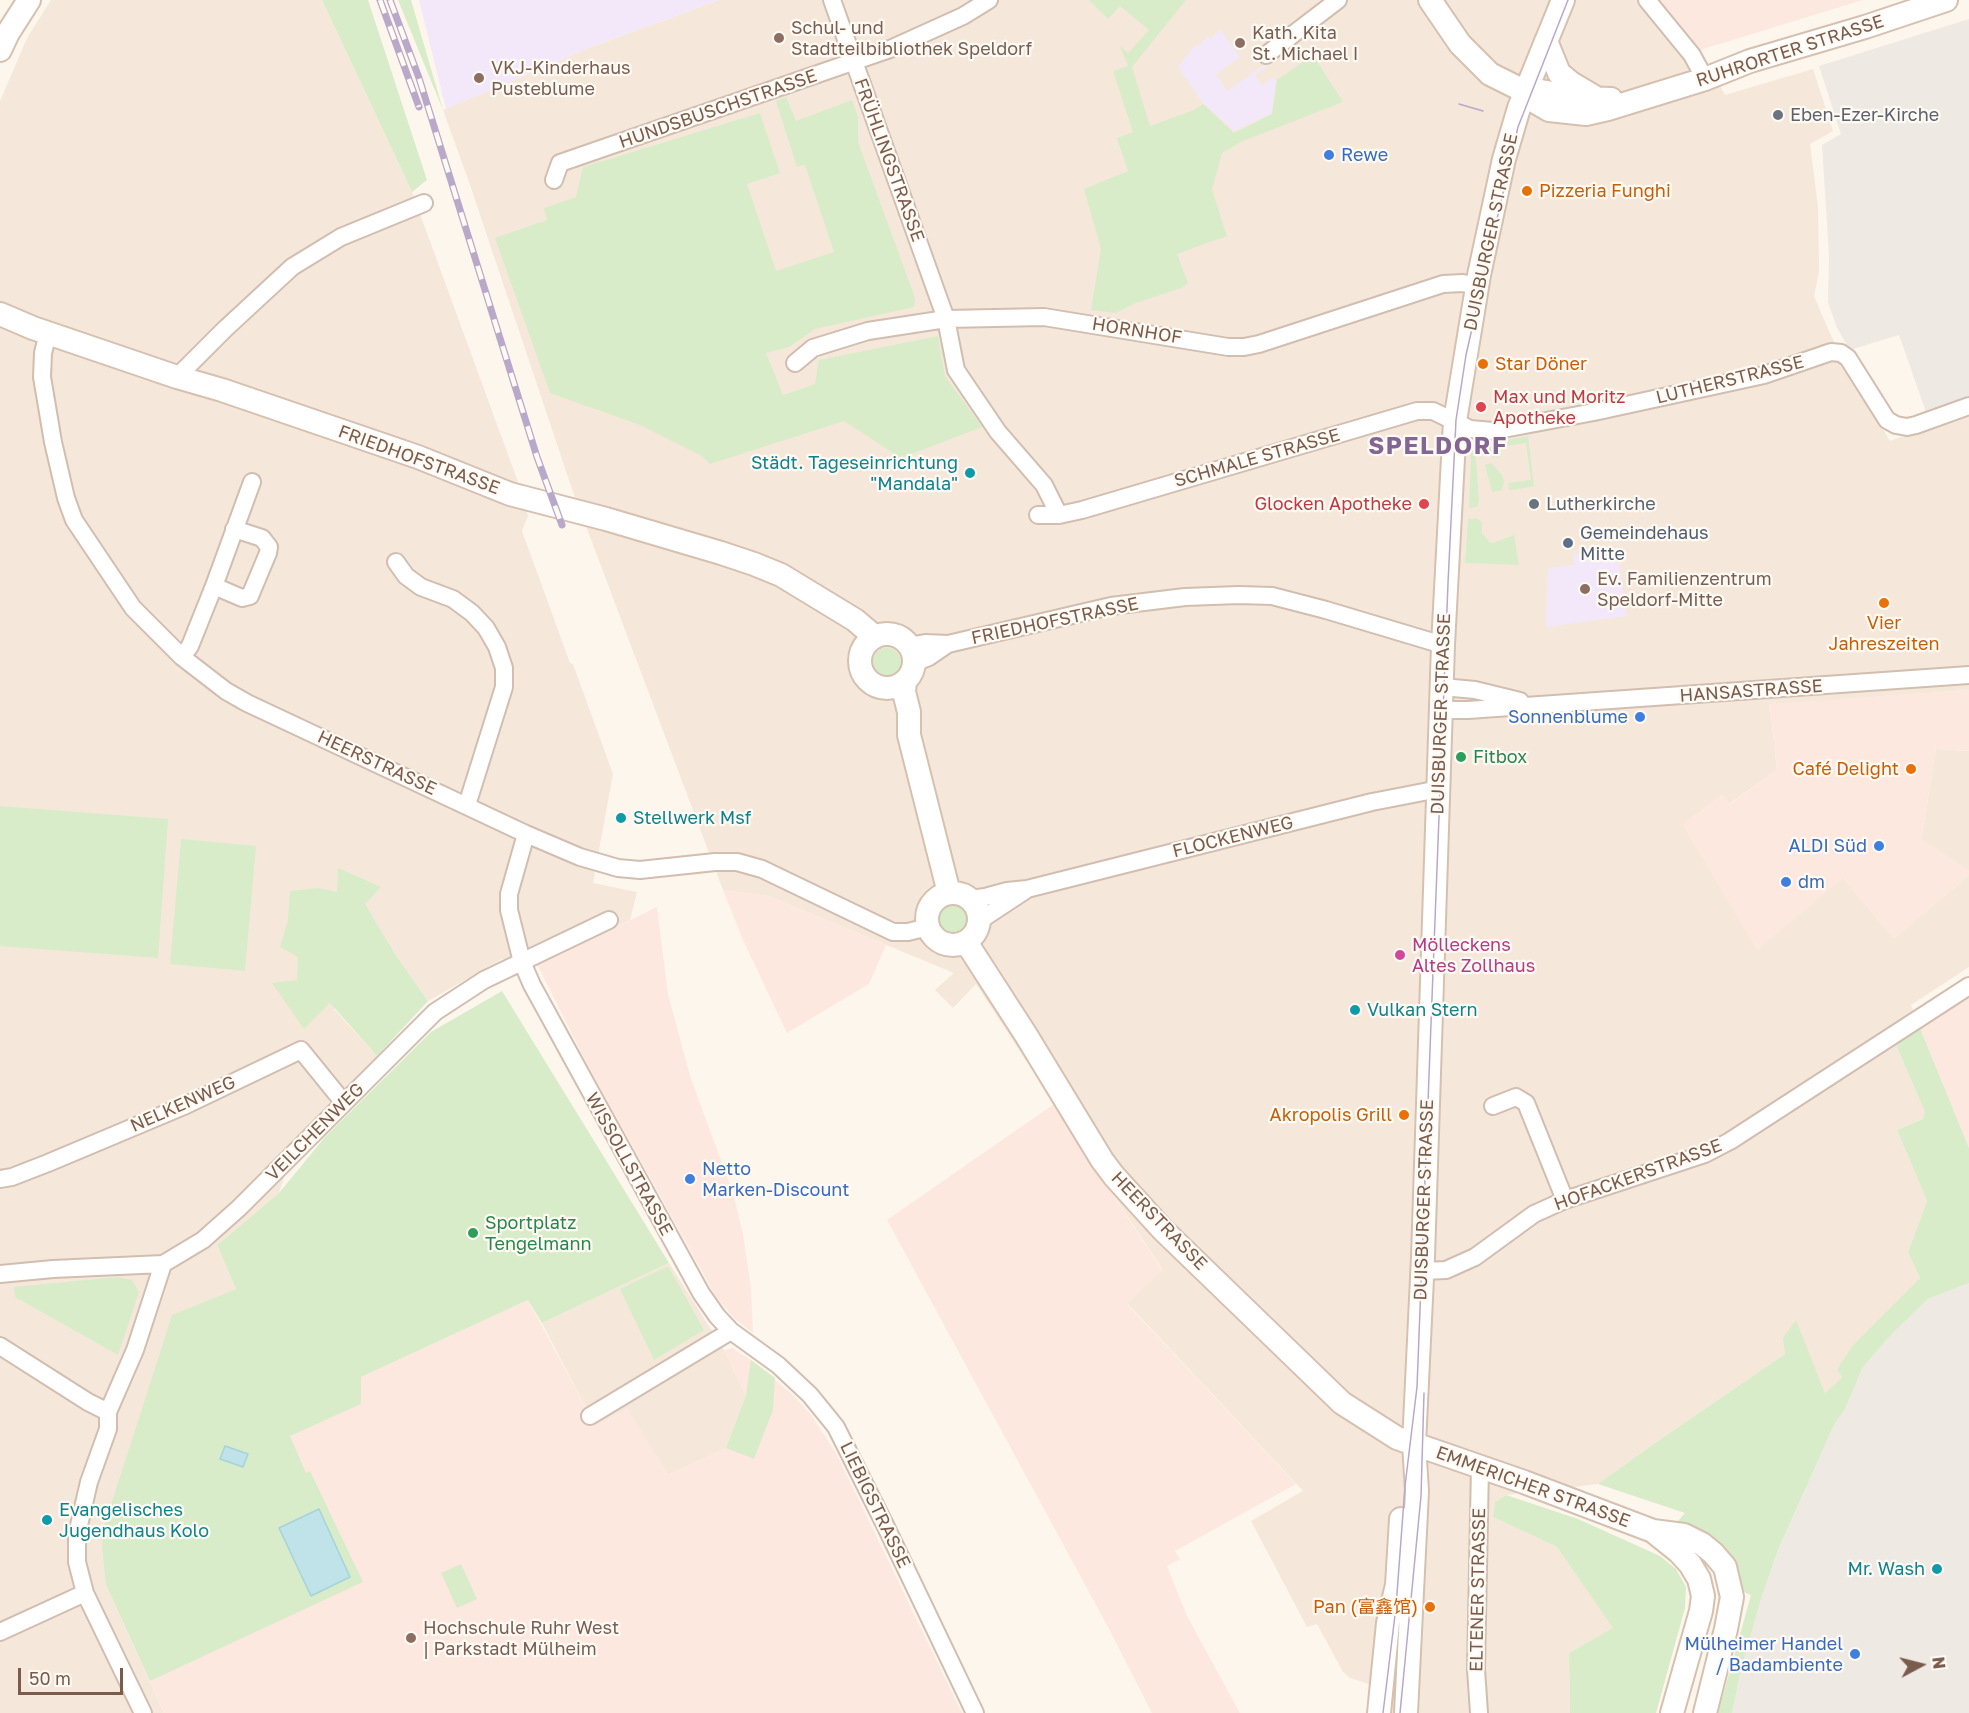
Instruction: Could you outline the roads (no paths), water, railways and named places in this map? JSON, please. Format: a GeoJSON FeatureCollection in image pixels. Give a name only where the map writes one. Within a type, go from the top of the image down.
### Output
{"type":"FeatureCollection","features":[{"type":"Feature","properties":{"kind":"street"},"geometry":{"type":"LineString","coordinates":[[3,37],[29,0]]}},
{"type":"Feature","properties":{"kind":"street","name":"FRÜHLINGSTRASSE"},"geometry":{"type":"LineString","coordinates":[[832,0],[946,319]]}},
{"type":"Feature","properties":{"kind":"street","name":"HUNDSBUSCHSTRASSE"},"geometry":{"type":"LineString","coordinates":[[554,180],[560,163],[890,49],[963,16],[989,0]]}},
{"type":"Feature","properties":{"kind":"street"},"geometry":{"type":"LineString","coordinates":[[1266,55],[1338,0]]}},
{"type":"Feature","properties":{"kind":"street"},"geometry":{"type":"LineString","coordinates":[[1430,0],[1460,44],[1476,61],[1490,74],[1526,92]]}},
{"type":"Feature","properties":{"kind":"street","name":"DUISBURGER STRASSE"},"geometry":{"type":"LineString","coordinates":[[1406,1713],[1416,1503],[1414,1444],[1423,1271],[1443,645],[1455,421],[1477,286],[1504,159],[1516,117],[1563,0]]}},
{"type":"Feature","properties":{"kind":"street"},"geometry":{"type":"LineString","coordinates":[[1647,0],[1692,55],[1705,79]]}},
{"type":"Feature","properties":{"kind":"street","name":"RUHRORTER STRASSE"},"geometry":{"type":"LineString","coordinates":[[1526,92],[1537,103],[1549,110],[1586,114],[1705,79],[1750,61],[1946,0]]}},
{"type":"Feature","properties":{"kind":"street"},"geometry":{"type":"LineString","coordinates":[[1546,41],[1559,73],[1597,99]]}},
{"type":"Feature","properties":{"kind":"street","name":"RUHRORTER STRASSE"},"geometry":{"type":"LineString","coordinates":[[1526,92],[1541,91],[1597,99],[1633,100]]}},
{"type":"Feature","properties":{"kind":"street"},"geometry":{"type":"LineString","coordinates":[[177,377],[292,267],[340,237],[424,203]]}},
{"type":"Feature","properties":{"kind":"street","name":"HORNHOF"},"geometry":{"type":"LineString","coordinates":[[795,363],[813,348],[868,331],[946,319],[1044,317],[1228,347],[1244,346],[1259,344],[1443,284],[1455,282],[1477,286]]}},
{"type":"Feature","properties":{"kind":"street","name":"FRIEDHOFSTRASSE"},"geometry":{"type":"LineString","coordinates":[[0,314],[48,333],[418,457],[510,494],[616,522],[754,564],[781,575],[834,609],[857,644],[868,645]]}},
{"type":"Feature","properties":{"kind":"street"},"geometry":{"type":"LineString","coordinates":[[946,319],[956,370],[998,432],[1044,485],[1059,515]]}},
{"type":"Feature","properties":{"kind":"street","name":"HEERSTRASSE"},"geometry":{"type":"LineString","coordinates":[[48,333],[43,353],[42,377],[53,442],[66,498],[74,520],[133,608],[182,657],[226,691],[526,834],[580,857],[618,868],[640,870],[715,862],[737,862],[762,869],[892,932],[909,932],[928,927]]}},
{"type":"Feature","properties":{"kind":"street","name":"LUTHERSTRASSE"},"geometry":{"type":"LineString","coordinates":[[1455,421],[1470,429],[1493,431],[1764,375],[1831,352],[1841,352],[1848,358],[1887,420],[1896,425],[1907,427],[1916,425],[1969,406]]}},
{"type":"Feature","properties":{"kind":"street","name":"SCHMALE STRASSE"},"geometry":{"type":"LineString","coordinates":[[1038,515],[1059,515],[1082,510],[1417,411],[1433,411],[1455,421]]}},
{"type":"Feature","properties":{"kind":"street"},"geometry":{"type":"LineString","coordinates":[[182,657],[190,646],[252,482]]}},
{"type":"Feature","properties":{"kind":"street"},"geometry":{"type":"LineString","coordinates":[[214,586],[242,598],[250,596],[268,553],[269,547],[262,538],[234,529]]}},
{"type":"Feature","properties":{"kind":"street"},"geometry":{"type":"LineString","coordinates":[[396,562],[406,576],[421,587],[453,599],[472,613],[486,628],[497,648],[504,668],[504,687],[467,805]]}},
{"type":"Feature","properties":{"kind":"street","name":"FRIEDHOFSTRASSE"},"geometry":{"type":"LineString","coordinates":[[909,663],[897,636],[882,634],[868,645],[860,661],[863,675],[868,681],[890,688],[925,643],[948,644],[1111,606],[1185,597],[1239,595],[1272,597],[1315,607],[1443,645]]}},
{"type":"Feature","properties":{"kind":"street"},"geometry":{"type":"LineString","coordinates":[[909,663],[904,692],[909,712],[909,735]]}},
{"type":"Feature","properties":{"kind":"street","name":"HANSASTRASSE"},"geometry":{"type":"LineString","coordinates":[[1441,710],[1969,675]]}},
{"type":"Feature","properties":{"kind":"street"},"geometry":{"type":"LineString","coordinates":[[881,687],[909,735],[960,896],[979,913],[978,929],[966,942],[944,944],[931,934],[928,927],[927,920],[931,906],[935,900],[960,896]]}},
{"type":"Feature","properties":{"kind":"street","name":"HANSASTRASSE"},"geometry":{"type":"LineString","coordinates":[[1442,687],[1475,690],[1533,705]]}},
{"type":"Feature","properties":{"kind":"street","name":"FLOCKENWEG"},"geometry":{"type":"LineString","coordinates":[[960,896],[985,897],[1027,889],[1372,802],[1439,789]]}},
{"type":"Feature","properties":{"kind":"street","name":"WISSOLLSTRASSE"},"geometry":{"type":"LineString","coordinates":[[526,834],[509,902],[522,962],[563,1045],[701,1293],[731,1331]]}},
{"type":"Feature","properties":{"kind":"street","name":"FLOCKENWEG"},"geometry":{"type":"LineString","coordinates":[[979,921],[1027,889]]}},
{"type":"Feature","properties":{"kind":"street","name":"VEILCHENWEG"},"geometry":{"type":"LineString","coordinates":[[0,1274],[163,1264],[204,1240],[239,1208],[435,1012],[484,980],[609,920]]}},
{"type":"Feature","properties":{"kind":"street","name":"HEERSTRASSE"},"geometry":{"type":"LineString","coordinates":[[966,942],[1114,1176],[1163,1230],[1342,1403],[1377,1427],[1414,1444]]}},
{"type":"Feature","properties":{"kind":"street","name":"HOFACKERSTRASSE"},"geometry":{"type":"LineString","coordinates":[[1423,1271],[1446,1270],[1475,1257],[1534,1214],[1565,1200],[1705,1154],[1730,1141],[1969,986]]}},
{"type":"Feature","properties":{"kind":"street","name":"NELKENWEG"},"geometry":{"type":"LineString","coordinates":[[0,1179],[12,1178],[186,1105],[301,1050],[344,1103]]}},
{"type":"Feature","properties":{"kind":"street"},"geometry":{"type":"LineString","coordinates":[[1493,1106],[1516,1097],[1526,1103],[1565,1200]]}},
{"type":"Feature","properties":{"kind":"street"},"geometry":{"type":"LineString","coordinates":[[143,1713],[85,1593],[77,1562],[77,1534],[89,1482],[108,1429],[108,1412],[135,1350],[163,1264]]}},
{"type":"Feature","properties":{"kind":"street"},"geometry":{"type":"LineString","coordinates":[[590,1416],[731,1331]]}},
{"type":"Feature","properties":{"kind":"street","name":"LIEBIGSTRASSE"},"geometry":{"type":"LineString","coordinates":[[731,1331],[778,1365],[810,1395],[836,1427],[975,1713]]}},
{"type":"Feature","properties":{"kind":"street"},"geometry":{"type":"LineString","coordinates":[[0,1346],[88,1402],[108,1412]]}},
{"type":"Feature","properties":{"kind":"street","name":"DUISBURGER STRASSE"},"geometry":{"type":"LineString","coordinates":[[1379,1713],[1388,1623],[1396,1585],[1403,1484],[1414,1444]]}},
{"type":"Feature","properties":{"kind":"street","name":"EMMERICHER STRASSE"},"geometry":{"type":"LineString","coordinates":[[1414,1444],[1480,1466],[1653,1531],[1684,1535],[1702,1544],[1718,1558],[1729,1577],[1731,1605],[1705,1713]]}},
{"type":"Feature","properties":{"kind":"street","name":"ELTENER STRASSE"},"geometry":{"type":"LineString","coordinates":[[1479,1713],[1476,1646],[1480,1466]]}},
{"type":"Feature","properties":{"kind":"street","name":"EMMERICHER STRASSE"},"geometry":{"type":"LineString","coordinates":[[1653,1531],[1690,1564],[1699,1579],[1703,1596],[1701,1611],[1672,1713]]}},
{"type":"Feature","properties":{"kind":"street"},"geometry":{"type":"LineString","coordinates":[[0,1632],[85,1593]]}},
{"type":"Feature","properties":{"kind":"water"},"geometry":{"type":"Polygon","coordinates":[[[225,1446],[248,1454],[243,1467],[220,1459],[225,1446]]]}},
{"type":"Feature","properties":{"kind":"water"},"geometry":{"type":"Polygon","coordinates":[[[319,1509],[350,1577],[311,1596],[279,1528],[319,1509]]]}},
{"type":"Feature","properties":{"kind":"tram line"},"geometry":{"type":"LineString","coordinates":[[1383,1713],[1396,1607],[1405,1486],[1417,1387],[1456,420],[1466,355],[1518,127],[1568,0]]}},
{"type":"Feature","properties":{"kind":"tram line"},"geometry":{"type":"LineString","coordinates":[[1459,104],[1483,111]]}},
{"type":"Feature","properties":{"kind":"tram line"},"geometry":{"type":"LineString","coordinates":[[1400,1713],[1421,1496],[1424,1393]]}},
{"type":"Feature","properties":{"kind":"railway"},"geometry":{"type":"LineString","coordinates":[[380,0],[419,107]]}},
{"type":"Feature","properties":{"kind":"railway"},"geometry":{"type":"LineString","coordinates":[[390,0],[419,78],[537,457],[562,525]]}},
{"type":"Feature","properties":{"kind":"place","name":"Schul- und Stadtteilbibliothek Speldorf"},"geometry":{"type":"Point","coordinates":[779,38]}},
{"type":"Feature","properties":{"kind":"place","name":"Kath. Kita St. Michael I"},"geometry":{"type":"Point","coordinates":[1240,43]}},
{"type":"Feature","properties":{"kind":"place","name":"VKJ-Kinderhaus Pusteblume"},"geometry":{"type":"Point","coordinates":[479,78]}},
{"type":"Feature","properties":{"kind":"place","name":"Eben-Ezer-Kirche"},"geometry":{"type":"Point","coordinates":[1778,115]}},
{"type":"Feature","properties":{"kind":"place","name":"Rewe"},"geometry":{"type":"Point","coordinates":[1329,155]}},
{"type":"Feature","properties":{"kind":"place","name":"Pizzeria Funghi"},"geometry":{"type":"Point","coordinates":[1527,191]}},
{"type":"Feature","properties":{"kind":"place","name":"Star Döner"},"geometry":{"type":"Point","coordinates":[1483,364]}},
{"type":"Feature","properties":{"kind":"place","name":"Max und Moritz Apotheke"},"geometry":{"type":"Point","coordinates":[1481,407]}},
{"type":"Feature","properties":{"kind":"place","name":"Städt. Tageseinrichtung \"Mandala\""},"geometry":{"type":"Point","coordinates":[970,473]}},
{"type":"Feature","properties":{"kind":"place","name":"Glocken Apotheke"},"geometry":{"type":"Point","coordinates":[1424,504]}},
{"type":"Feature","properties":{"kind":"place","name":"Lutherkirche"},"geometry":{"type":"Point","coordinates":[1534,504]}},
{"type":"Feature","properties":{"kind":"place","name":"Gemeindehaus Mitte"},"geometry":{"type":"Point","coordinates":[1568,543]}},
{"type":"Feature","properties":{"kind":"place","name":"Ev. Familienzentrum Speldorf-Mitte"},"geometry":{"type":"Point","coordinates":[1585,589]}},
{"type":"Feature","properties":{"kind":"place","name":"Vier Jahreszeiten"},"geometry":{"type":"Point","coordinates":[1884,603]}},
{"type":"Feature","properties":{"kind":"place","name":"Sonnenblume"},"geometry":{"type":"Point","coordinates":[1640,717]}},
{"type":"Feature","properties":{"kind":"place","name":"Fitbox"},"geometry":{"type":"Point","coordinates":[1461,757]}},
{"type":"Feature","properties":{"kind":"place","name":"Café Delight"},"geometry":{"type":"Point","coordinates":[1911,769]}},
{"type":"Feature","properties":{"kind":"place","name":"Stellwerk Msf"},"geometry":{"type":"Point","coordinates":[621,818]}},
{"type":"Feature","properties":{"kind":"place","name":"ALDI Süd"},"geometry":{"type":"Point","coordinates":[1879,846]}},
{"type":"Feature","properties":{"kind":"place","name":"dm"},"geometry":{"type":"Point","coordinates":[1786,882]}},
{"type":"Feature","properties":{"kind":"place","name":"Mölleckens Altes Zollhaus"},"geometry":{"type":"Point","coordinates":[1400,955]}},
{"type":"Feature","properties":{"kind":"place","name":"Vulkan Stern"},"geometry":{"type":"Point","coordinates":[1355,1010]}},
{"type":"Feature","properties":{"kind":"place","name":"Akropolis Grill"},"geometry":{"type":"Point","coordinates":[1404,1115]}},
{"type":"Feature","properties":{"kind":"place","name":"Netto Marken-Discount"},"geometry":{"type":"Point","coordinates":[690,1179]}},
{"type":"Feature","properties":{"kind":"place","name":"Sportplatz Tengelmann"},"geometry":{"type":"Point","coordinates":[473,1233]}},
{"type":"Feature","properties":{"kind":"place","name":"Evangelisches Jugendhaus Kolo"},"geometry":{"type":"Point","coordinates":[47,1520]}},
{"type":"Feature","properties":{"kind":"place","name":"Mr. Wash"},"geometry":{"type":"Point","coordinates":[1937,1569]}},
{"type":"Feature","properties":{"kind":"place","name":"Pan (富鑫馆)"},"geometry":{"type":"Point","coordinates":[1430,1607]}},
{"type":"Feature","properties":{"kind":"place","name":"Hochschule Ruhr West | Parkstadt Mülheim"},"geometry":{"type":"Point","coordinates":[411,1638]}},
{"type":"Feature","properties":{"kind":"place","name":"Mülheimer Handel / Badambiente"},"geometry":{"type":"Point","coordinates":[1855,1654]}},
{"type":"Feature","properties":{"kind":"district","name":"SPELDORF"},"geometry":{"type":"Point","coordinates":[1438,446]}}]}
